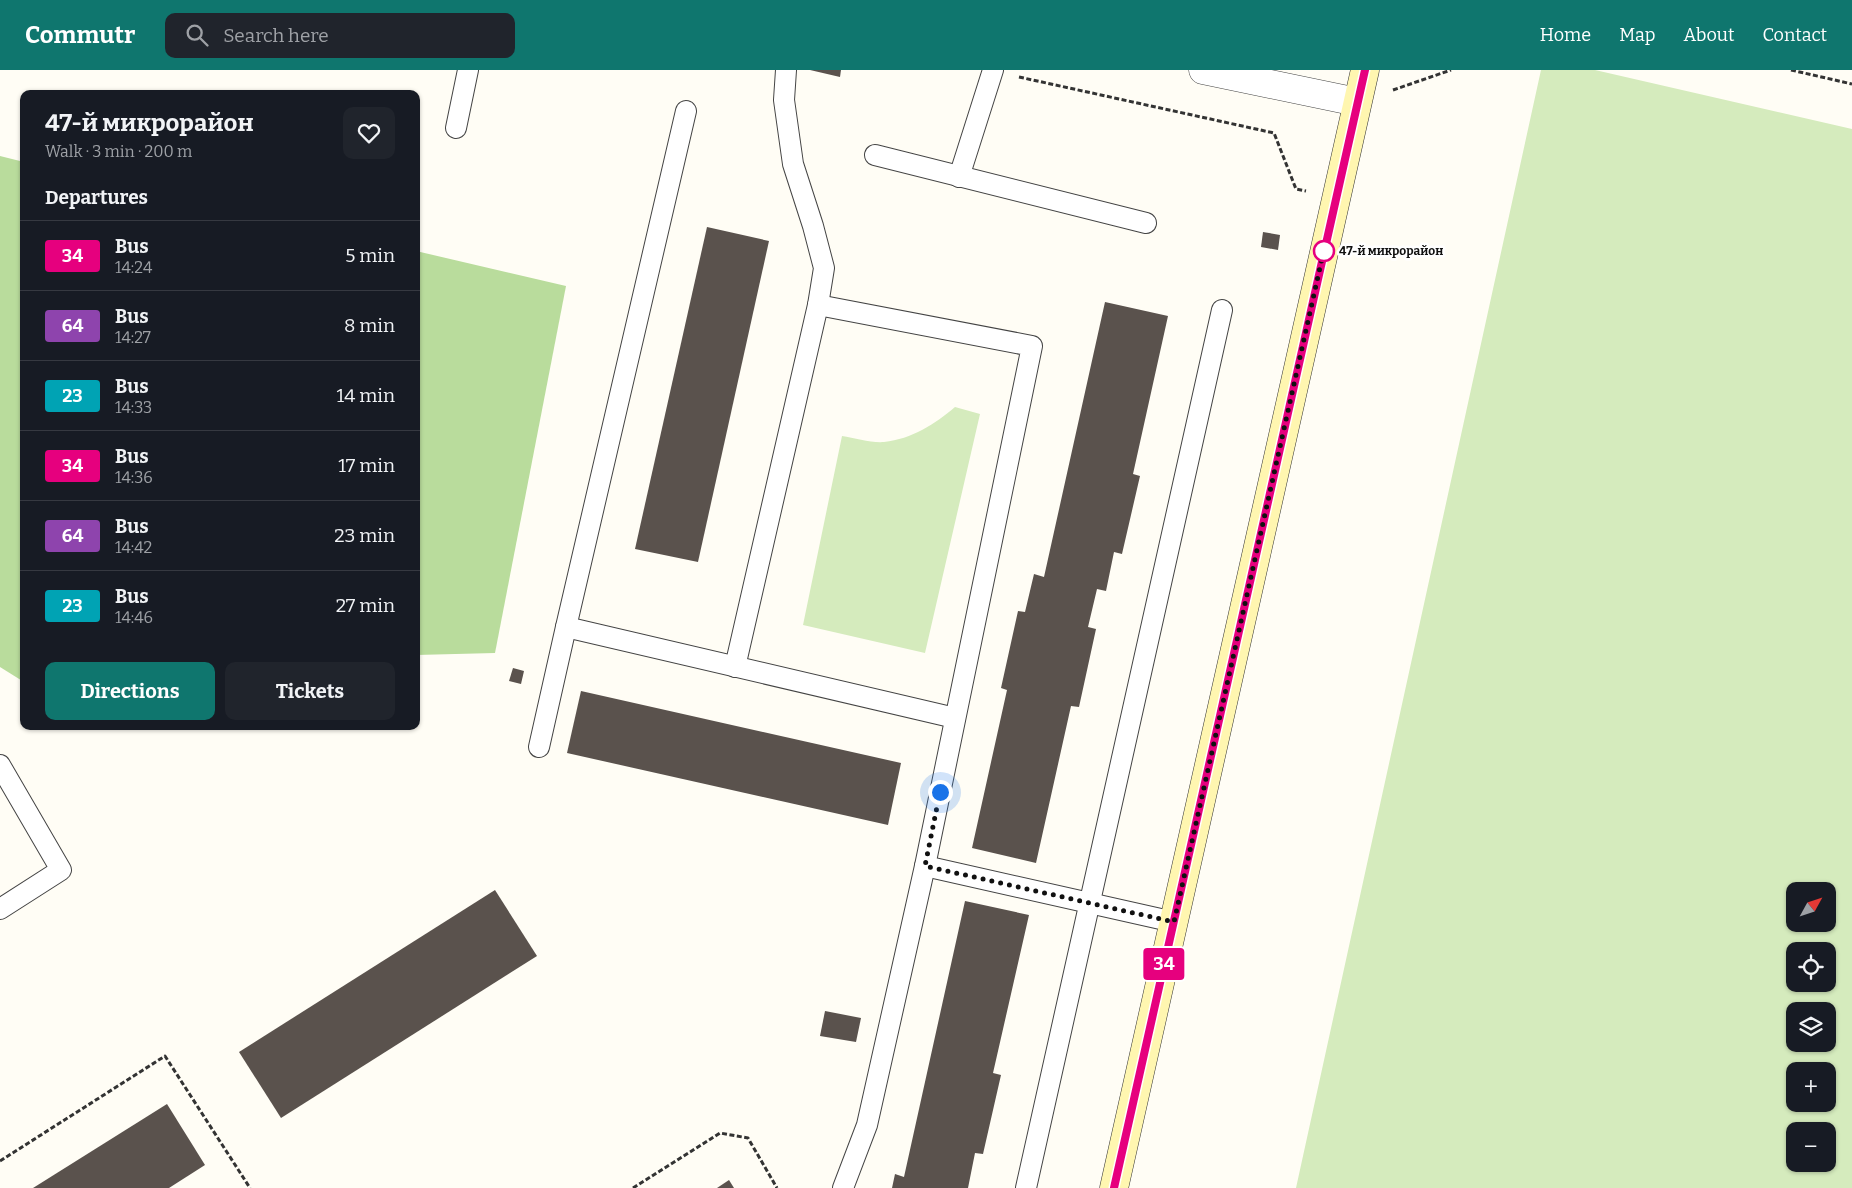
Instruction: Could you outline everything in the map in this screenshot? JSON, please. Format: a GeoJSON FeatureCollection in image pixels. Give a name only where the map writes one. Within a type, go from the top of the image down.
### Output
{"type":"FeatureCollection","features":[{"type":"Feature","properties":{"kind":"main road"},"geometry":{"type":"LineString","coordinates":[[1114,1188],[1365,70]]}},
{"type":"Feature","properties":{"kind":"street"},"geometry":{"type":"LineString","coordinates":[[1203,70],[1241,74],[1357,102]]}},
{"type":"Feature","properties":{"kind":"lane"},"geometry":{"type":"LineString","coordinates":[[456,128],[468,70]]}},
{"type":"Feature","properties":{"kind":"lane"},"geometry":{"type":"LineString","coordinates":[[735,667],[818,305],[824,268],[794,164],[784,100],[786,70]]}},
{"type":"Feature","properties":{"kind":"lane"},"geometry":{"type":"LineString","coordinates":[[959,177],[993,71]]}},
{"type":"Feature","properties":{"kind":"lane"},"geometry":{"type":"LineString","coordinates":[[539,747],[686,111]]}},
{"type":"Feature","properties":{"kind":"lane"},"geometry":{"type":"LineString","coordinates":[[875,155],[1146,223]]}},
{"type":"Feature","properties":{"kind":"lane"},"geometry":{"type":"LineString","coordinates":[[818,305],[1032,346],[925,866],[867,1125],[843,1188]]}},
{"type":"Feature","properties":{"kind":"lane"},"geometry":{"type":"LineString","coordinates":[[1026,1188],[1222,310]]}},
{"type":"Feature","properties":{"kind":"lane"},"geometry":{"type":"LineString","coordinates":[[566,628],[955,718]]}},
{"type":"Feature","properties":{"kind":"lane"},"geometry":{"type":"LineString","coordinates":[[0,765],[61,870],[0,909]]}},
{"type":"Feature","properties":{"kind":"lane"},"geometry":{"type":"LineString","coordinates":[[925,866],[1174,922]]}},
{"type":"Feature","properties":{"kind":"path"},"geometry":{"type":"LineString","coordinates":[[1357,102],[1451,70]]}},
{"type":"Feature","properties":{"kind":"path"},"geometry":{"type":"LineString","coordinates":[[1791,70],[1852,84]]}},
{"type":"Feature","properties":{"kind":"path"},"geometry":{"type":"LineString","coordinates":[[993,71],[1274,133],[1296,189],[1336,197]]}},
{"type":"Feature","properties":{"kind":"path"},"geometry":{"type":"LineString","coordinates":[[0,1161],[165,1056],[250,1188]]}},
{"type":"Feature","properties":{"kind":"path"},"geometry":{"type":"LineString","coordinates":[[633,1188],[720,1133],[748,1138],[777,1188]]}},
{"type":"Feature","properties":{"kind":"green space"},"geometry":{"type":"Polygon","coordinates":[[[1541,70],[1595,70],[1852,129],[1852,1188],[1296,1188],[1541,70]]]}},
{"type":"Feature","properties":{"kind":"green space"},"geometry":{"type":"Polygon","coordinates":[[[0,156],[20,161],[20,680],[0,667],[0,156]]]}},
{"type":"Feature","properties":{"kind":"green space"},"geometry":{"type":"Polygon","coordinates":[[[420,252],[566,286],[495,653],[420,655],[420,252]]]}},
{"type":"Feature","properties":{"kind":"green space"},"geometry":{"type":"Polygon","coordinates":[[[955,407],[980,414],[925,653],[803,625],[842,436],[874,442],[904,438],[922,430],[955,407]]]}},
{"type":"Feature","properties":{"kind":"building"},"geometry":{"type":"Polygon","coordinates":[[[810,70],[841,70],[840,77],[810,70]]]}},
{"type":"Feature","properties":{"kind":"building"},"geometry":{"type":"Polygon","coordinates":[[[707,227],[769,241],[698,562],[635,549],[707,227]]]}},
{"type":"Feature","properties":{"kind":"building"},"geometry":{"type":"Polygon","coordinates":[[[1263,232],[1280,235],[1278,250],[1261,247],[1263,232]]]}},
{"type":"Feature","properties":{"kind":"building"},"geometry":{"type":"Polygon","coordinates":[[[1105,302],[1168,316],[1133,474],[1140,476],[1122,554],[1114,552],[1106,591],[1097,589],[1088,627],[1096,629],[1079,707],[1071,706],[1036,863],[972,848],[1007,690],[1001,688],[1018,611],[1025,612],[1034,574],[1044,577],[1105,302]]]}},
{"type":"Feature","properties":{"kind":"building"},"geometry":{"type":"Polygon","coordinates":[[[513,668],[524,671],[521,684],[509,681],[513,668]]]}},
{"type":"Feature","properties":{"kind":"building"},"geometry":{"type":"Polygon","coordinates":[[[581,691],[901,763],[888,825],[567,753],[581,691]]]}},
{"type":"Feature","properties":{"kind":"building"},"geometry":{"type":"Polygon","coordinates":[[[495,890],[537,956],[281,1118],[239,1052],[495,890]]]}},
{"type":"Feature","properties":{"kind":"building"},"geometry":{"type":"Polygon","coordinates":[[[965,901],[1029,915],[993,1073],[1001,1075],[983,1154],[975,1153],[968,1188],[892,1188],[895,1174],[904,1177],[965,901]]]}},
{"type":"Feature","properties":{"kind":"building"},"geometry":{"type":"Polygon","coordinates":[[[825,1011],[861,1018],[856,1042],[820,1036],[825,1011]]]}},
{"type":"Feature","properties":{"kind":"building"},"geometry":{"type":"Polygon","coordinates":[[[167,1104],[205,1165],[169,1188],[33,1188],[167,1104]]]}},
{"type":"Feature","properties":{"kind":"building"},"geometry":{"type":"Polygon","coordinates":[[[729,1180],[734,1188],[717,1188],[729,1180]]]}},
{"type":"Feature","properties":{"kind":"bus line","name":"34"},"geometry":{"type":"LineString","coordinates":[[1114,1188],[1365,70]]}},
{"type":"Feature","properties":{"kind":"place","name":"47-й микрорайон"},"geometry":{"type":"Point","coordinates":[1324,251]}},
{"type":"Feature","properties":{"kind":"route"},"geometry":{"type":"LineString","coordinates":[[940,792],[925,866],[1174,922],[1325,245],[1324,251]]}}]}
